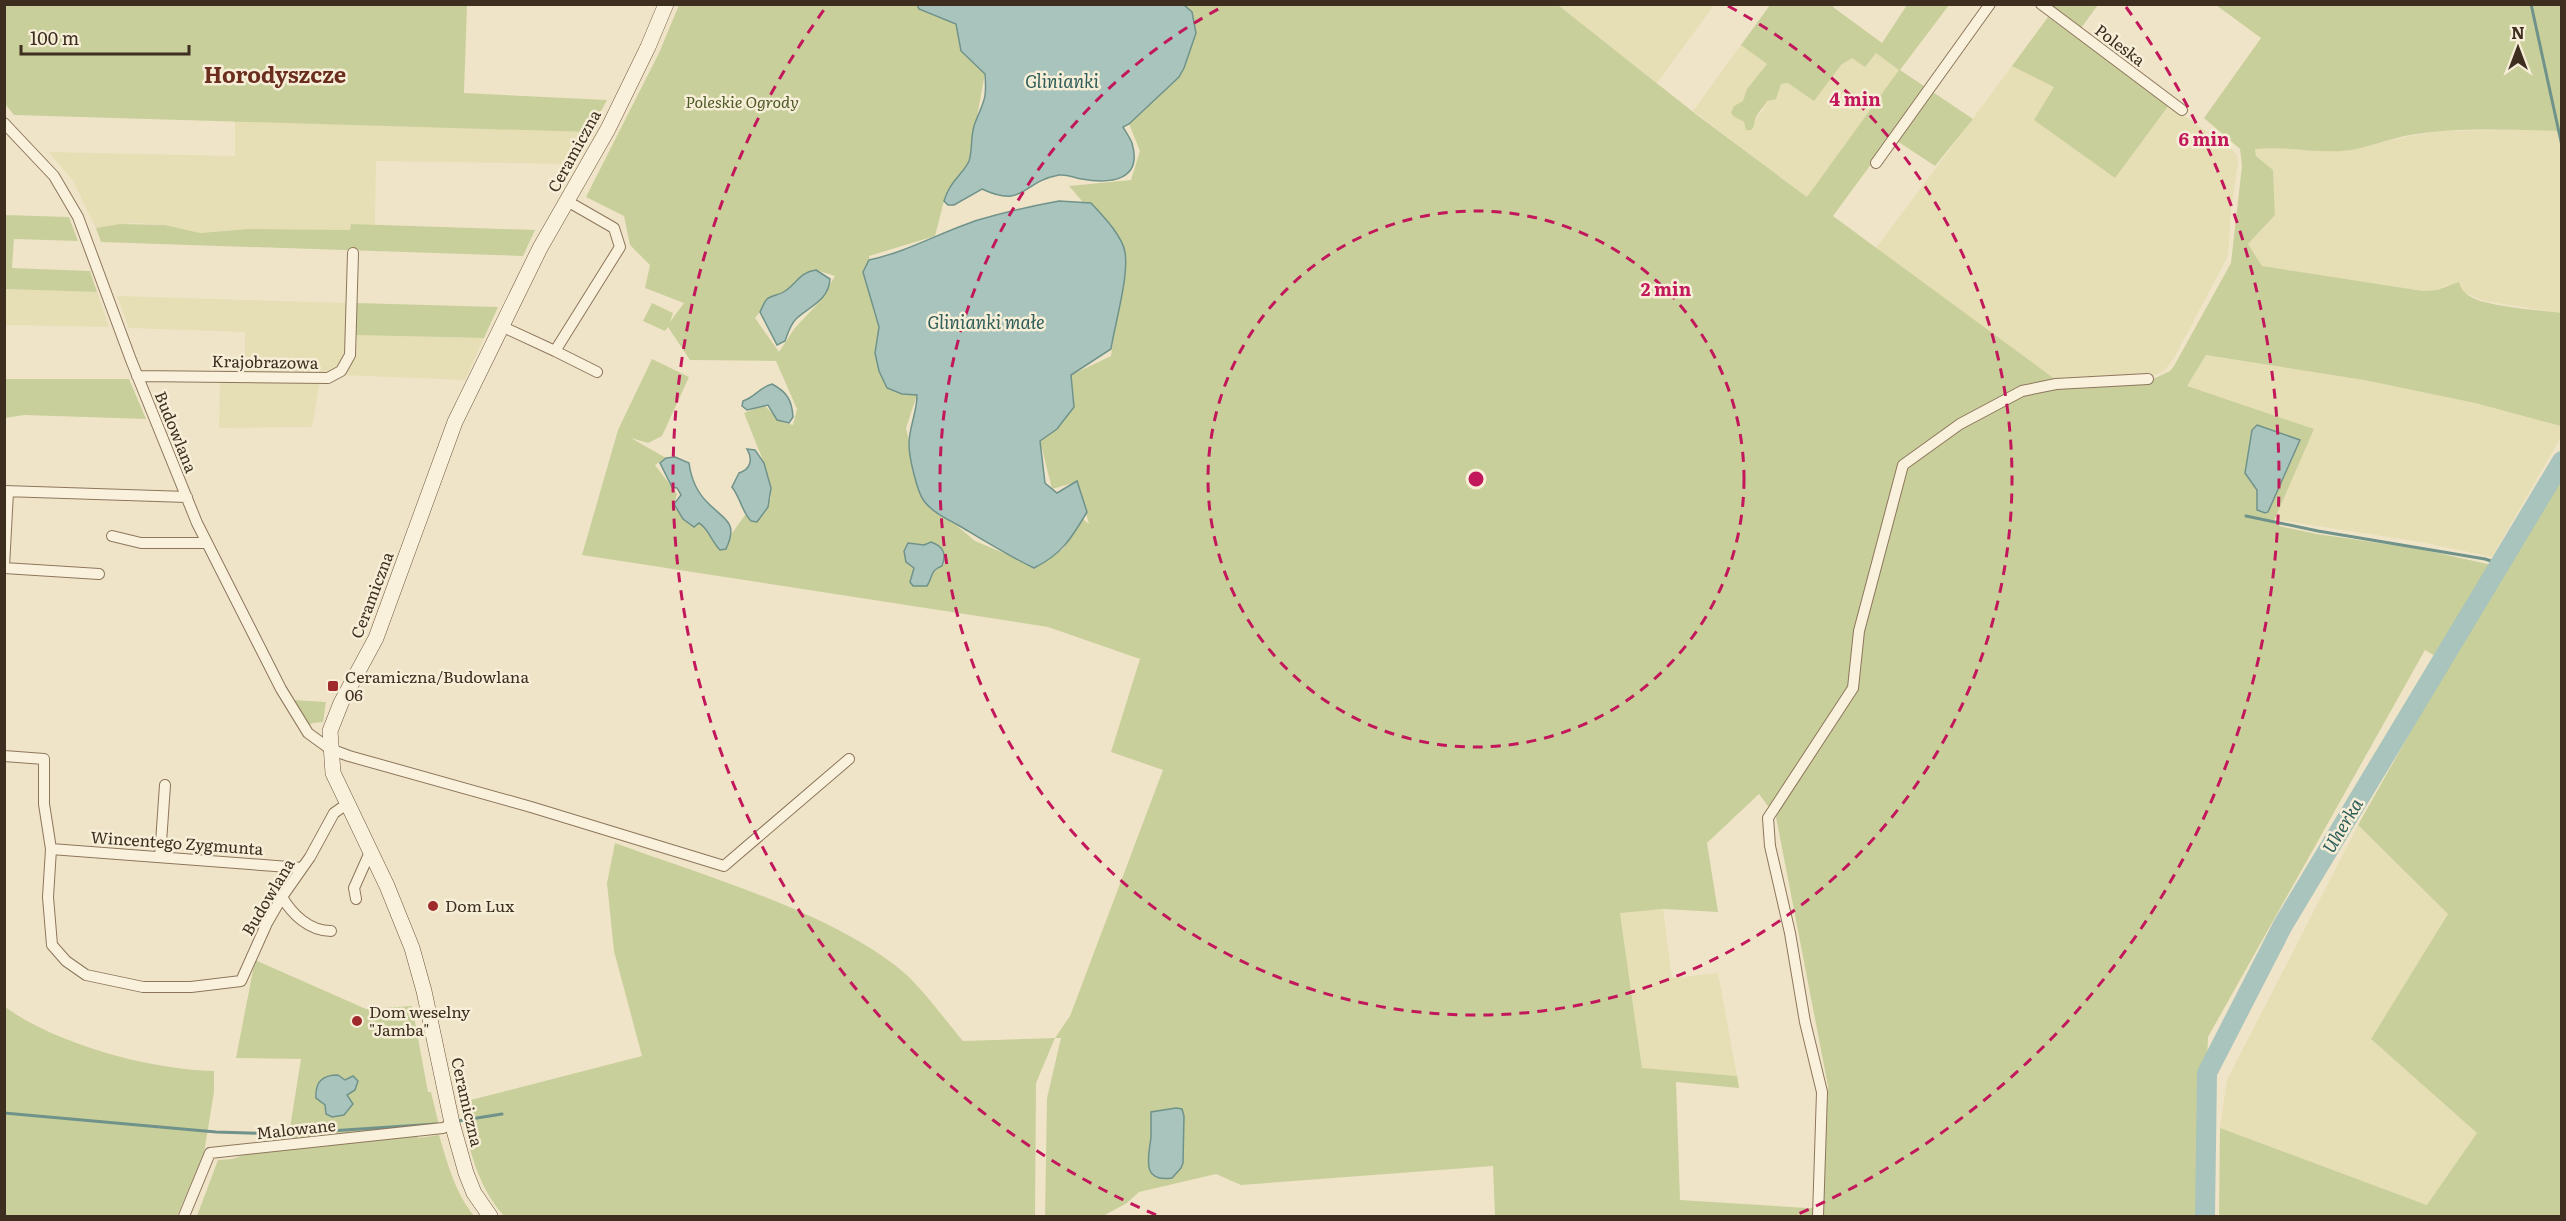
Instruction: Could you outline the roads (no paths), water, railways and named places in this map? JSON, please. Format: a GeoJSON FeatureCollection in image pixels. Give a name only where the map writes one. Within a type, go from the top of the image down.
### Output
{"type":"FeatureCollection","features":[{"type":"Feature","properties":{"kind":"street","name":"Ceramiczna"},"geometry":{"type":"LineString","coordinates":[[490,1216],[474,1193],[466,1173],[412,948],[387,886],[333,773],[330,731],[376,638],[455,422],[501,326],[608,129],[666,4]]}},
{"type":"Feature","properties":{"kind":"street"},"geometry":{"type":"LineString","coordinates":[[1876,163],[1990,4]]}},
{"type":"Feature","properties":{"kind":"street","name":"Poleska"},"geometry":{"type":"LineString","coordinates":[[2041,4],[2182,110]]}},
{"type":"Feature","properties":{"kind":"street","name":"Budowlana"},"geometry":{"type":"LineString","coordinates":[[4,123],[54,176],[78,217],[137,376],[206,543],[281,688],[308,733],[330,749]]}},
{"type":"Feature","properties":{"kind":"street"},"geometry":{"type":"LineString","coordinates":[[555,351],[620,247],[614,228],[567,201]]}},
{"type":"Feature","properties":{"kind":"street","name":"Krajobrazowa"},"geometry":{"type":"LineString","coordinates":[[137,376],[328,378],[340,370],[350,356],[353,253]]}},
{"type":"Feature","properties":{"kind":"street"},"geometry":{"type":"LineString","coordinates":[[501,326],[597,372]]}},
{"type":"Feature","properties":{"kind":"street"},"geometry":{"type":"LineString","coordinates":[[1818,1216],[1822,1092],[1805,1022],[1790,933],[1770,846],[1768,818],[1854,688],[1858,631],[1903,465],[1960,424],[2022,391],[2056,384],[2148,379]]}},
{"type":"Feature","properties":{"kind":"street"},"geometry":{"type":"LineString","coordinates":[[99,574],[4,568],[6,491],[187,497]]}},
{"type":"Feature","properties":{"kind":"street"},"geometry":{"type":"LineString","coordinates":[[112,536],[141,543],[206,543]]}},
{"type":"Feature","properties":{"kind":"street"},"geometry":{"type":"LineString","coordinates":[[330,749],[724,866],[849,759]]}},
{"type":"Feature","properties":{"kind":"street"},"geometry":{"type":"LineString","coordinates":[[4,756],[44,759],[44,804],[51,849]]}},
{"type":"Feature","properties":{"kind":"street"},"geometry":{"type":"LineString","coordinates":[[160,857],[165,785]]}},
{"type":"Feature","properties":{"kind":"street","name":"Budowlana"},"geometry":{"type":"LineString","coordinates":[[51,849],[48,897],[52,945],[66,962],[86,975],[143,987],[191,987],[241,981],[267,923],[282,897],[310,857],[334,813],[347,804]]}},
{"type":"Feature","properties":{"kind":"street","name":"Wincentego Zygmunta"},"geometry":{"type":"LineString","coordinates":[[51,849],[302,868]]}},
{"type":"Feature","properties":{"kind":"street"},"geometry":{"type":"LineString","coordinates":[[356,899],[354,888],[370,852]]}},
{"type":"Feature","properties":{"kind":"street"},"geometry":{"type":"LineString","coordinates":[[282,897],[300,920],[323,931],[331,931]]}},
{"type":"Feature","properties":{"kind":"street","name":"Malowane"},"geometry":{"type":"LineString","coordinates":[[184,1216],[210,1153],[443,1128],[452,1122]]}},
{"type":"Feature","properties":{"kind":"water","name":"Glinianki"},"geometry":{"type":"Polygon","coordinates":[[[917,5],[1184,5],[1192,12],[1196,33],[1179,77],[1123,127],[1132,143],[1134,156],[1133,165],[1122,177],[1103,181],[1059,175],[1047,178],[1015,195],[996,194],[982,189],[954,205],[948,205],[944,201],[946,194],[969,161],[973,128],[985,95],[985,74],[961,51],[956,24],[919,9],[917,5]]]}},
{"type":"Feature","properties":{"kind":"water","name":"Glinianki małe"},"geometry":{"type":"Polygon","coordinates":[[[1059,201],[1091,203],[1116,232],[1125,252],[1126,262],[1111,349],[1071,375],[1074,407],[1057,429],[1040,441],[1045,483],[1057,493],[1077,481],[1087,512],[1065,545],[1044,563],[1034,568],[940,515],[927,505],[921,496],[910,457],[909,444],[917,395],[902,394],[887,388],[879,371],[875,353],[879,327],[863,272],[869,260],[897,252],[964,225],[1008,212],[1059,201]]]}},
{"type":"Feature","properties":{"kind":"water"},"geometry":{"type":"Polygon","coordinates":[[[816,270],[830,279],[826,292],[818,302],[796,319],[785,341],[777,345],[760,312],[764,303],[767,299],[785,291],[802,275],[816,270]]]}},
{"type":"Feature","properties":{"kind":"water"},"geometry":{"type":"Polygon","coordinates":[[[772,384],[785,393],[790,401],[793,417],[789,423],[777,420],[768,405],[747,410],[742,406],[743,401],[772,384]]]}},
{"type":"Feature","properties":{"kind":"water"},"geometry":{"type":"Polygon","coordinates":[[[2257,425],[2300,440],[2268,512],[2265,513],[2257,510],[2257,490],[2245,473],[2252,430],[2257,425]]]}},
{"type":"Feature","properties":{"kind":"water"},"geometry":{"type":"Polygon","coordinates":[[[747,449],[755,450],[764,463],[771,488],[768,507],[757,522],[751,521],[748,517],[732,487],[739,473],[750,463],[747,449]]]}},
{"type":"Feature","properties":{"kind":"water"},"geometry":{"type":"Polygon","coordinates":[[[675,457],[689,463],[697,489],[728,522],[731,532],[726,549],[720,550],[699,523],[694,527],[683,519],[674,504],[681,495],[677,488],[672,487],[660,463],[666,458],[675,457]]]}},
{"type":"Feature","properties":{"kind":"water"},"geometry":{"type":"Polygon","coordinates":[[[931,542],[943,551],[942,566],[934,572],[927,586],[913,586],[910,582],[914,568],[906,562],[904,551],[908,543],[924,545],[931,542]]]}},
{"type":"Feature","properties":{"kind":"water"},"geometry":{"type":"Polygon","coordinates":[[[338,1075],[345,1080],[353,1076],[358,1081],[355,1090],[347,1095],[353,1104],[344,1115],[332,1117],[326,1114],[325,1105],[316,1098],[316,1092],[321,1080],[328,1076],[338,1075]]]}},
{"type":"Feature","properties":{"kind":"water"},"geometry":{"type":"Polygon","coordinates":[[[1182,1109],[1184,1116],[1183,1163],[1172,1178],[1162,1178],[1151,1172],[1148,1160],[1151,1112],[1182,1109]]]}},
{"type":"Feature","properties":{"kind":"waterway"},"geometry":{"type":"LineString","coordinates":[[2531,4],[2562,146]]}},
{"type":"Feature","properties":{"kind":"waterway","name":"Uherka"},"geometry":{"type":"LineString","coordinates":[[2205,1216],[2207,1073],[2283,925],[2562,461]]}},
{"type":"Feature","properties":{"kind":"waterway"},"geometry":{"type":"LineString","coordinates":[[2246,516],[2318,531],[2485,559],[2500,564]]}},
{"type":"Feature","properties":{"kind":"waterway"},"geometry":{"type":"LineString","coordinates":[[4,1113],[216,1132],[284,1134],[436,1124]]}},
{"type":"Feature","properties":{"kind":"waterway"},"geometry":{"type":"LineString","coordinates":[[458,1121],[502,1114]]}},
{"type":"Feature","properties":{"kind":"place","name":"Ceramiczna/Budowlana 06"},"geometry":{"type":"Point","coordinates":[333,686]}},
{"type":"Feature","properties":{"kind":"place","name":"Dom Lux"},"geometry":{"type":"Point","coordinates":[433,906]}},
{"type":"Feature","properties":{"kind":"place","name":"Dom weselny \"Jamba\""},"geometry":{"type":"Point","coordinates":[357,1021]}},
{"type":"Feature","properties":{"kind":"district","name":"Horodyszcze"},"geometry":{"type":"Point","coordinates":[275,75]}},
{"type":"Feature","properties":{"kind":"park label","name":"Poleskie Ogrody"},"geometry":{"type":"Point","coordinates":[742,102]}}]}
